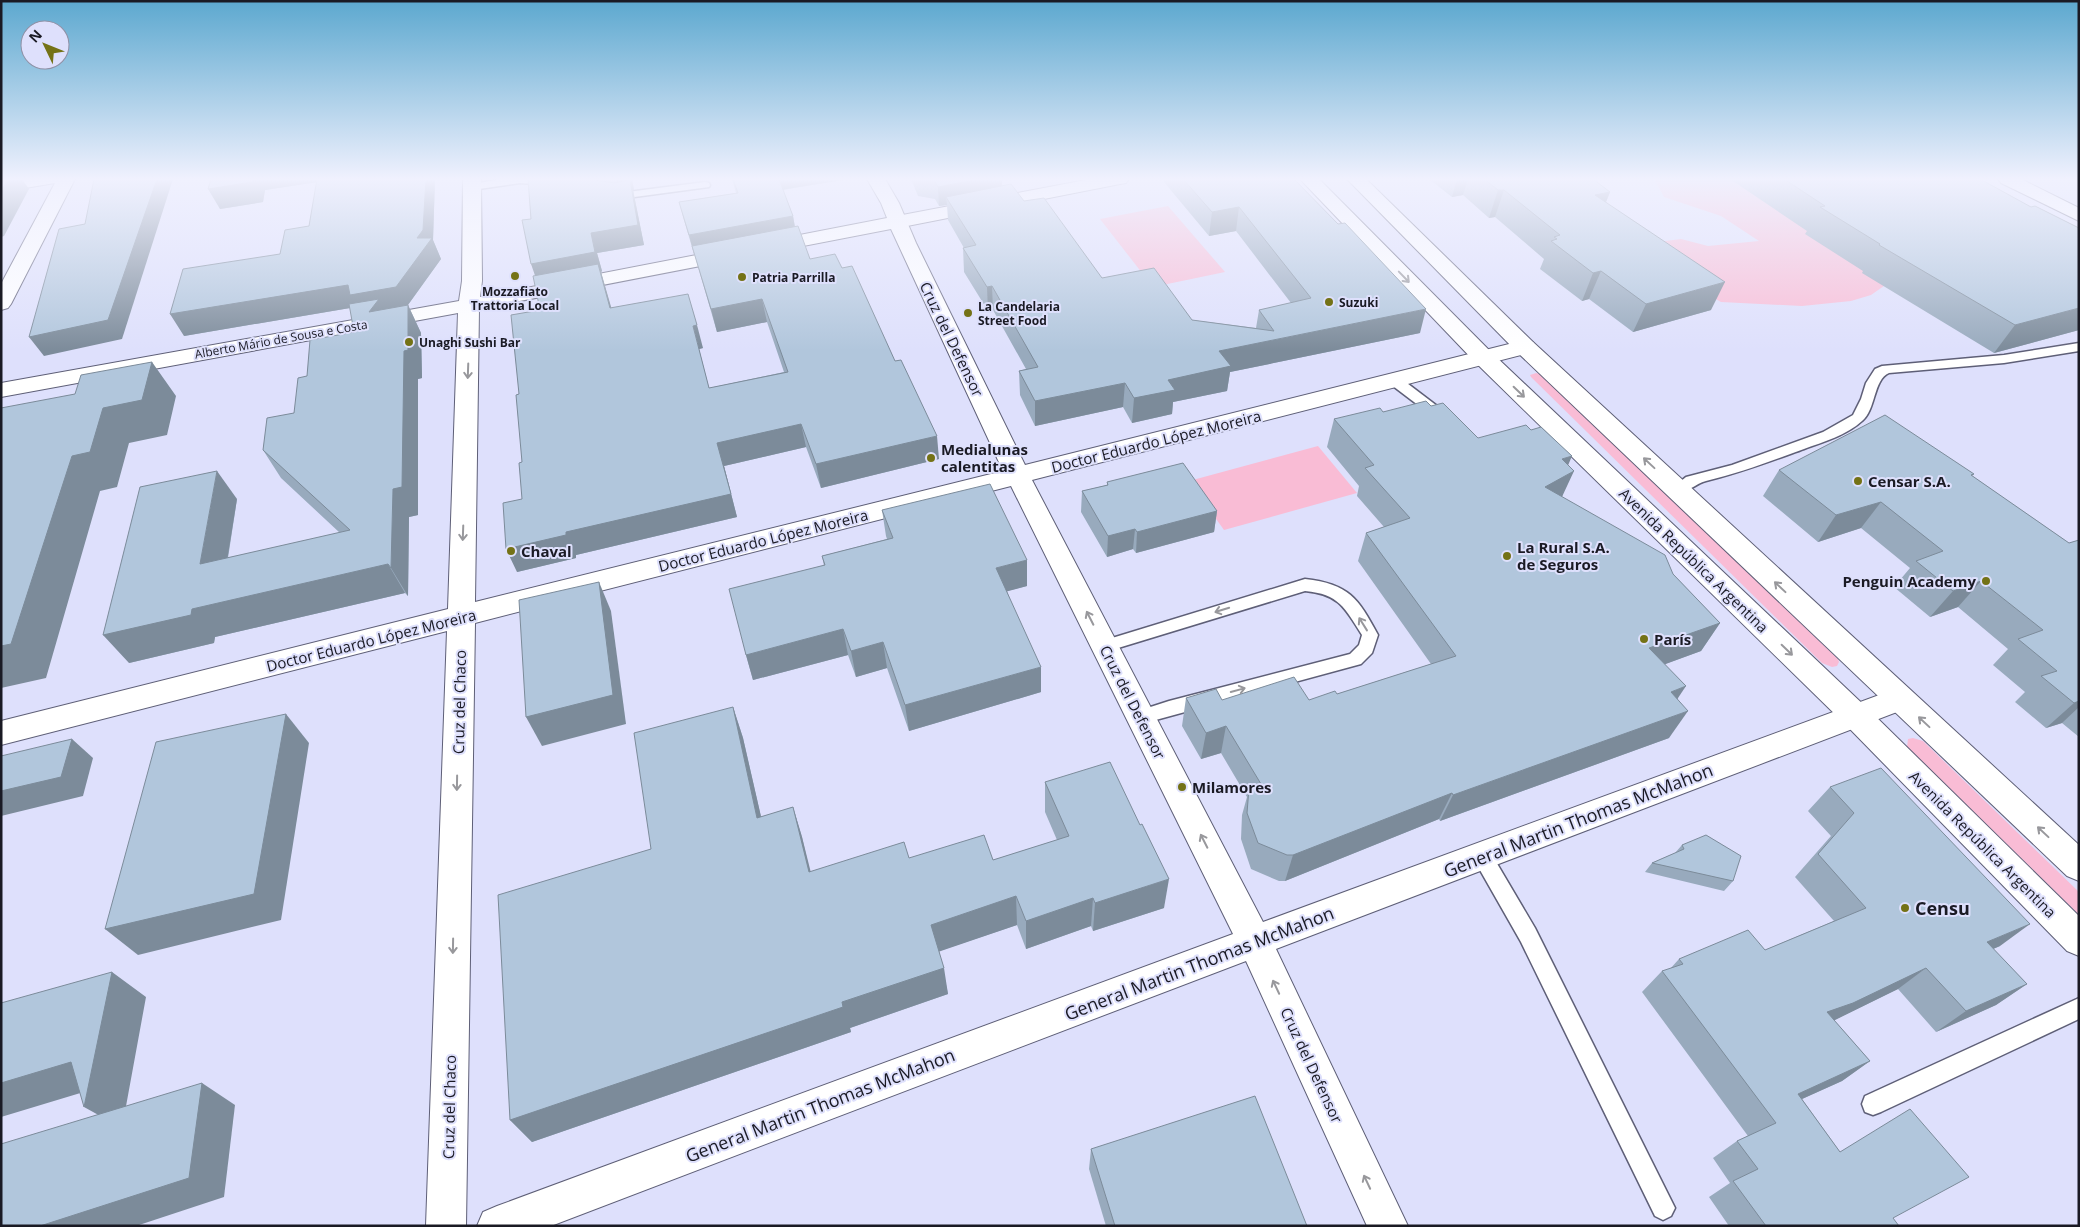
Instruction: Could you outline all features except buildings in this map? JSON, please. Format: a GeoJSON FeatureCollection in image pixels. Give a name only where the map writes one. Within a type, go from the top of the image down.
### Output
{"type":"FeatureCollection","features":[{"type":"Feature","properties":{"kind":"main road"},"geometry":{"type":"LineString","coordinates":[[1,304],[36,236]]}},
{"type":"Feature","properties":{"kind":"main road","name":"Cruz del Chaco"},"geometry":{"type":"LineString","coordinates":[[446,1226],[472,236]]}},
{"type":"Feature","properties":{"kind":"main road","name":"Alberto Mário de Sousa e Costa"},"geometry":{"type":"LineString","coordinates":[[1,390],[469,305],[823,236]]}},
{"type":"Feature","properties":{"kind":"main road","name":"Cruz del Defensor"},"geometry":{"type":"LineString","coordinates":[[904,236],[1018,476],[1255,942],[1388,1226]]}},
{"type":"Feature","properties":{"kind":"main road","name":"Avenida República Argentina"},"geometry":{"type":"LineString","coordinates":[[1365,236],[1483,357],[1856,716],[2079,940]]}},
{"type":"Feature","properties":{"kind":"main road"},"geometry":{"type":"LineString","coordinates":[[1414,236],[1525,347],[2079,866]]}},
{"type":"Feature","properties":{"kind":"main road","name":"Doctor Eduardo López Moreira"},"geometry":{"type":"LineString","coordinates":[[1,734],[1525,347]]}},
{"type":"Feature","properties":{"kind":"main road","name":"General Martin Thomas McMahon"},"geometry":{"type":"LineString","coordinates":[[497,1226],[1900,700]]}},
{"type":"Feature","properties":{"kind":"lane"},"geometry":{"type":"LineString","coordinates":[[1677,490],[1691,480],[1736,469],[1828,435],[1858,418],[1868,399],[1873,383],[1880,372],[1887,369],[2004,358],[2079,347]]}},
{"type":"Feature","properties":{"kind":"lane"},"geometry":{"type":"LineString","coordinates":[[1394,380],[1453,427]]}},
{"type":"Feature","properties":{"kind":"lane"},"geometry":{"type":"LineString","coordinates":[[1105,646],[1305,585],[1324,586],[1346,597],[1370,635],[1366,648],[1355,659],[1169,708],[1141,718]]}},
{"type":"Feature","properties":{"kind":"lane"},"geometry":{"type":"LineString","coordinates":[[1482,856],[1528,935],[1663,1208]]}},
{"type":"Feature","properties":{"kind":"lane"},"geometry":{"type":"LineString","coordinates":[[1873,1104],[2079,1008]]}},
{"type":"Feature","properties":{"kind":"shaded area"},"geometry":{"type":"Polygon","coordinates":[[[1113,236],[1194,236],[1225,272],[1153,287],[1113,236]]]}},
{"type":"Feature","properties":{"kind":"shaded area"},"geometry":{"type":"Polygon","coordinates":[[[1752,236],[1855,236],[1894,279],[1871,295],[1851,301],[1802,306],[1721,302],[1678,277],[1658,242],[1681,239],[1708,246],[1759,241],[1752,236]]]}},
{"type":"Feature","properties":{"kind":"shaded area"},"geometry":{"type":"Polygon","coordinates":[[[1536,373],[1544,375],[1838,659],[1837,666],[1832,667],[1822,663],[1531,377],[1530,375],[1536,373]]]}},
{"type":"Feature","properties":{"kind":"shaded area"},"geometry":{"type":"Polygon","coordinates":[[[1318,446],[1357,493],[1224,530],[1189,481],[1318,446]]]}},
{"type":"Feature","properties":{"kind":"shaded area"},"geometry":{"type":"Polygon","coordinates":[[[1913,738],[1923,741],[2079,892],[2079,915],[1907,747],[1908,739],[1913,738]]]}},
{"type":"Feature","properties":{"kind":"place","name":"Mozzafiato Trattoria Local"},"geometry":{"type":"Point","coordinates":[515,276]}},
{"type":"Feature","properties":{"kind":"place","name":"Patria Parrilla"},"geometry":{"type":"Point","coordinates":[742,277]}},
{"type":"Feature","properties":{"kind":"place","name":"Suzuki"},"geometry":{"type":"Point","coordinates":[1329,302]}},
{"type":"Feature","properties":{"kind":"place","name":"La Candelaria Street Food"},"geometry":{"type":"Point","coordinates":[968,313]}},
{"type":"Feature","properties":{"kind":"place","name":"Unaghi Sushi Bar"},"geometry":{"type":"Point","coordinates":[409,342]}},
{"type":"Feature","properties":{"kind":"place","name":"Medialunas calentitas"},"geometry":{"type":"Point","coordinates":[931,458]}},
{"type":"Feature","properties":{"kind":"place","name":"Censar S.A."},"geometry":{"type":"Point","coordinates":[1858,481]}},
{"type":"Feature","properties":{"kind":"place","name":"Chaval"},"geometry":{"type":"Point","coordinates":[511,551]}},
{"type":"Feature","properties":{"kind":"place","name":"La Rural S.A. de Seguros"},"geometry":{"type":"Point","coordinates":[1507,556]}},
{"type":"Feature","properties":{"kind":"place","name":"Penguin Academy"},"geometry":{"type":"Point","coordinates":[1986,581]}},
{"type":"Feature","properties":{"kind":"place","name":"París"},"geometry":{"type":"Point","coordinates":[1644,639]}},
{"type":"Feature","properties":{"kind":"place","name":"Milamores"},"geometry":{"type":"Point","coordinates":[1182,787]}},
{"type":"Feature","properties":{"kind":"place","name":"Censu"},"geometry":{"type":"Point","coordinates":[1905,908]}}]}
